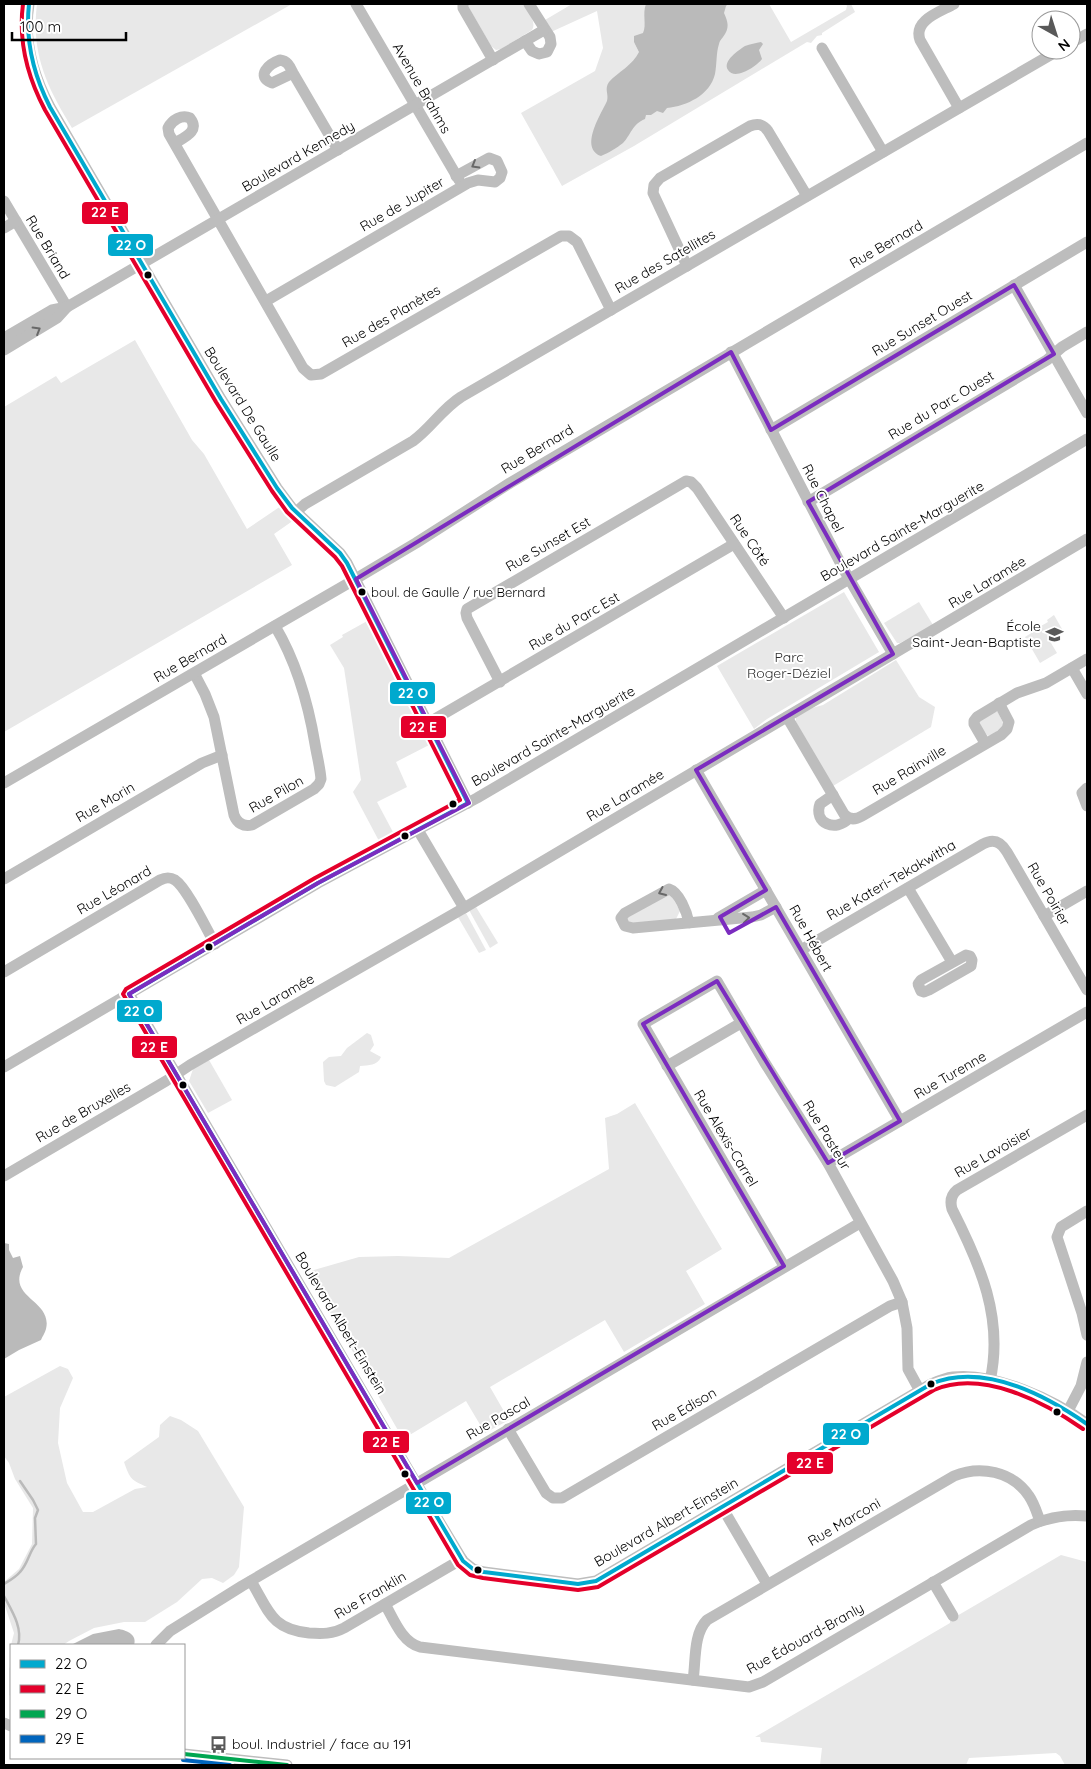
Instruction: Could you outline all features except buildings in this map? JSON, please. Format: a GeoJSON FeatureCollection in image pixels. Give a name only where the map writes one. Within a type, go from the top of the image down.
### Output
{"type":"FeatureCollection","features":[{"type":"Feature","properties":{"kind":"street","name":"Boulevard De Gaulle"},"geometry":{"type":"LineString","coordinates":[[29,4],[27,30],[29,50],[41,88],[221,399],[282,494],[296,512],[340,553],[356,579],[468,803]]}},
{"type":"Feature","properties":{"kind":"street","name":"Avenue Brahms"},"geometry":{"type":"LineString","coordinates":[[356,4],[463,186]]}},
{"type":"Feature","properties":{"kind":"street"},"geometry":{"type":"LineString","coordinates":[[462,4],[462,8],[493,60]]}},
{"type":"Feature","properties":{"kind":"street"},"geometry":{"type":"LineString","coordinates":[[525,41],[535,53],[541,54],[547,52],[551,40],[529,4]]}},
{"type":"Feature","properties":{"kind":"street"},"geometry":{"type":"LineString","coordinates":[[954,4],[924,21],[919,27],[918,34],[959,108]]}},
{"type":"Feature","properties":{"kind":"street","name":"Boulevard Kennedy"},"geometry":{"type":"LineString","coordinates":[[4,350],[57,318],[67,308],[544,30]]}},
{"type":"Feature","properties":{"kind":"street"},"geometry":{"type":"LineString","coordinates":[[822,48],[883,152]]}},
{"type":"Feature","properties":{"kind":"street","name":"Rue des Satellites"},"geometry":{"type":"LineString","coordinates":[[296,512],[305,504],[418,438],[442,412],[461,397],[1042,60]]}},
{"type":"Feature","properties":{"kind":"street"},"geometry":{"type":"LineString","coordinates":[[293,73],[338,150]]}},
{"type":"Feature","properties":{"kind":"street"},"geometry":{"type":"LineString","coordinates":[[687,266],[653,193],[656,182],[669,173],[750,126],[759,124],[768,131],[807,196]]}},
{"type":"Feature","properties":{"kind":"street","name":"Rue des Planètes"},"geometry":{"type":"LineString","coordinates":[[174,143],[308,374],[313,375],[325,372],[561,236],[572,238],[577,242],[611,310]]}},
{"type":"Feature","properties":{"kind":"street","name":"Rue Bernard"},"geometry":{"type":"LineString","coordinates":[[4,783],[356,579],[510,483],[1087,143]]}},
{"type":"Feature","properties":{"kind":"street","name":"Rue de Jupiter"},"geometry":{"type":"LineString","coordinates":[[266,301],[463,186],[476,180],[497,181],[502,176],[499,165],[494,159],[489,158],[456,176]]}},
{"type":"Feature","properties":{"kind":"street","name":"Rue Briand"},"geometry":{"type":"LineString","coordinates":[[4,201],[67,308]]}},
{"type":"Feature","properties":{"kind":"street"},"geometry":{"type":"LineString","coordinates":[[4,228],[16,221]]}},
{"type":"Feature","properties":{"kind":"street","name":"Rue Sunset Ouest"},"geometry":{"type":"LineString","coordinates":[[771,430],[1087,242]]}},
{"type":"Feature","properties":{"kind":"street"},"geometry":{"type":"LineString","coordinates":[[1014,285],[1087,413]]}},
{"type":"Feature","properties":{"kind":"street","name":"Boulevard Kennedy"},"geometry":{"type":"LineString","coordinates":[[4,338],[52,310],[67,308]]}},
{"type":"Feature","properties":{"kind":"street","name":"Rue du Parc Ouest"},"geometry":{"type":"LineString","coordinates":[[808,502],[1054,354],[1087,332]]}},
{"type":"Feature","properties":{"kind":"street","name":"Rue Chapel"},"geometry":{"type":"LineString","coordinates":[[731,352],[849,580],[894,654]]}},
{"type":"Feature","properties":{"kind":"street","name":"Boulevard Sainte-Marguerite"},"geometry":{"type":"LineString","coordinates":[[4,1068],[318,883],[468,803],[1087,439]]}},
{"type":"Feature","properties":{"kind":"street","name":"Rue Côté"},"geometry":{"type":"LineString","coordinates":[[688,481],[697,488],[784,618]]}},
{"type":"Feature","properties":{"kind":"street","name":"Rue Sunset Est"},"geometry":{"type":"LineString","coordinates":[[500,682],[467,618],[467,609],[688,481]]}},
{"type":"Feature","properties":{"kind":"street","name":"Rue Laramée"},"geometry":{"type":"LineString","coordinates":[[176,1074],[464,908],[1087,539]]}},
{"type":"Feature","properties":{"kind":"street","name":"Rue du Parc Est"},"geometry":{"type":"LineString","coordinates":[[428,723],[734,544]]}},
{"type":"Feature","properties":{"kind":"street","name":"Rue Pilon"},"geometry":{"type":"LineString","coordinates":[[194,673],[212,710],[232,810],[238,821],[244,825],[248,826],[256,823],[314,789],[320,782],[311,719],[302,686],[290,654],[276,626]]}},
{"type":"Feature","properties":{"kind":"street"},"geometry":{"type":"LineString","coordinates":[[985,743],[975,727],[974,721],[977,717],[999,703],[1022,691],[1046,683],[1087,659]]}},
{"type":"Feature","properties":{"kind":"street"},"geometry":{"type":"LineString","coordinates":[[1072,668],[1087,694]]}},
{"type":"Feature","properties":{"kind":"street","name":"Rue Rainville"},"geometry":{"type":"LineString","coordinates":[[833,795],[820,804],[818,813],[822,821],[829,825],[838,826],[848,818],[853,819],[862,816],[1000,735],[1008,726],[1008,719],[999,703]]}},
{"type":"Feature","properties":{"kind":"street"},"geometry":{"type":"LineString","coordinates":[[787,717],[848,818]]}},
{"type":"Feature","properties":{"kind":"street","name":"Rue Morin"},"geometry":{"type":"LineString","coordinates":[[4,879],[202,763],[222,755]]}},
{"type":"Feature","properties":{"kind":"street","name":"Rue Hébert"},"geometry":{"type":"LineString","coordinates":[[696,770],[900,1121]]}},
{"type":"Feature","properties":{"kind":"street"},"geometry":{"type":"LineString","coordinates":[[1087,788],[1082,793],[1087,806]]}},
{"type":"Feature","properties":{"kind":"street"},"geometry":{"type":"LineString","coordinates":[[418,830],[464,908]]}},
{"type":"Feature","properties":{"kind":"street","name":"Rue Kateri-Tekakwitha"},"geometry":{"type":"LineString","coordinates":[[801,950],[990,840],[996,841]]}},
{"type":"Feature","properties":{"kind":"street","name":"Rue Poirier"},"geometry":{"type":"LineString","coordinates":[[996,841],[1005,848],[1087,990]]}},
{"type":"Feature","properties":{"kind":"street","name":"Rue Léonard"},"geometry":{"type":"LineString","coordinates":[[4,972],[166,878],[174,879],[182,888],[215,944]]}},
{"type":"Feature","properties":{"kind":"street"},"geometry":{"type":"LineString","coordinates":[[908,888],[952,962]]}},
{"type":"Feature","properties":{"kind":"street"},"geometry":{"type":"LineString","coordinates":[[689,923],[686,911],[674,891],[668,889],[625,913],[621,918],[623,924],[629,928],[689,923],[757,916],[776,907]]}},
{"type":"Feature","properties":{"kind":"street"},"geometry":{"type":"LineString","coordinates":[[714,920],[766,890]]}},
{"type":"Feature","properties":{"kind":"street"},"geometry":{"type":"LineString","coordinates":[[1044,916],[1087,891]]}},
{"type":"Feature","properties":{"kind":"street","name":"Rue Pasteur"},"geometry":{"type":"LineString","coordinates":[[643,1024],[717,981],[828,1163],[890,1276],[902,1302],[908,1339],[908,1369],[920,1391]]}},
{"type":"Feature","properties":{"kind":"street","name":"Boulevard Albert-Einstein"},"geometry":{"type":"LineString","coordinates":[[129,994],[462,1559],[468,1566],[484,1572],[578,1584],[600,1578],[920,1391],[939,1381],[954,1377],[968,1376],[1024,1390],[1068,1411],[1087,1424]]}},
{"type":"Feature","properties":{"kind":"street","name":"Rue Turenne"},"geometry":{"type":"LineString","coordinates":[[828,1163],[1087,1012]]}},
{"type":"Feature","properties":{"kind":"street"},"geometry":{"type":"LineString","coordinates":[[666,1066],[741,1023]]}},
{"type":"Feature","properties":{"kind":"street","name":"Rue Alexis-Carrel"},"geometry":{"type":"LineString","coordinates":[[643,1024],[784,1266]]}},
{"type":"Feature","properties":{"kind":"street","name":"Rue de Bruxelles"},"geometry":{"type":"LineString","coordinates":[[4,1176],[176,1074]]}},
{"type":"Feature","properties":{"kind":"street","name":"Rue Lavoisier"},"geometry":{"type":"LineString","coordinates":[[990,1381],[994,1364],[994,1343],[990,1302],[984,1277],[975,1254],[952,1209],[952,1197],[957,1190],[1087,1115]]}},
{"type":"Feature","properties":{"kind":"street"},"geometry":{"type":"LineString","coordinates":[[1087,1211],[1061,1227],[1057,1235],[1082,1312],[1087,1335]]}},
{"type":"Feature","properties":{"kind":"street","name":"Rue Pascal"},"geometry":{"type":"LineString","coordinates":[[157,1644],[170,1631],[251,1581],[860,1222]]}},
{"type":"Feature","properties":{"kind":"street","name":"Rue Edison"},"geometry":{"type":"LineString","coordinates":[[508,1430],[546,1493],[554,1498],[562,1498],[890,1306],[902,1302]]}},
{"type":"Feature","properties":{"kind":"street"},"geometry":{"type":"LineString","coordinates":[[1068,1411],[1081,1386],[1087,1362]]}},
{"type":"Feature","properties":{"kind":"street","name":"Rue Marconi"},"geometry":{"type":"LineString","coordinates":[[693,1680],[698,1636],[702,1625],[710,1618],[948,1478],[965,1472],[989,1471],[1007,1477],[1017,1483],[1032,1500],[1040,1521]]}},
{"type":"Feature","properties":{"kind":"street"},"geometry":{"type":"LineString","coordinates":[[722,1507],[767,1584]]}},
{"type":"Feature","properties":{"kind":"street","name":"Rue Édouard-Branly"},"geometry":{"type":"LineString","coordinates":[[385,1604],[408,1641],[420,1647],[741,1687],[759,1684],[1040,1521],[1071,1515],[1087,1516]]}},
{"type":"Feature","properties":{"kind":"street","name":"Rue Franklin"},"geometry":{"type":"LineString","coordinates":[[251,1581],[280,1625],[291,1630],[329,1634],[344,1628],[462,1559]]}},
{"type":"Feature","properties":{"kind":"street"},"geometry":{"type":"LineString","coordinates":[[933,1582],[953,1616]]}},
{"type":"Feature","properties":{"kind":"street"},"geometry":{"type":"LineString","coordinates":[[185,1754],[287,1765]]}},
{"type":"Feature","properties":{"kind":"highlighted area"},"geometry":{"type":"Polygon","coordinates":[[[1014,285],[1054,354],[808,502],[893,654],[696,770],[766,890],[720,917],[729,933],[776,907],[900,1121],[828,1163],[717,981],[643,1024],[784,1266],[417,1483],[129,994],[318,883],[469,803],[356,579],[731,352],[771,430],[1014,285]]]}},
{"type":"Feature","properties":{"kind":"green space"},"geometry":{"type":"Polygon","coordinates":[[[37,4],[292,4],[72,128],[55,98],[42,69],[36,38],[37,4]]]}},
{"type":"Feature","properties":{"kind":"green space"},"geometry":{"type":"Polygon","coordinates":[[[468,4],[523,4],[531,17],[532,30],[501,49],[496,50],[491,46],[468,4]]]}},
{"type":"Feature","properties":{"kind":"green space"},"geometry":{"type":"Polygon","coordinates":[[[572,4],[769,4],[791,42],[846,10],[846,4],[851,4],[855,12],[822,33],[822,35],[817,36],[811,43],[807,42],[634,146],[562,186],[521,113],[595,71],[603,48],[597,11],[551,32],[545,20],[572,4]]]}},
{"type":"Feature","properties":{"kind":"green space"},"geometry":{"type":"Polygon","coordinates":[[[135,340],[192,440],[204,454],[247,529],[281,506],[294,520],[274,534],[292,565],[4,732],[4,407],[56,376],[61,383],[135,340]]]}},
{"type":"Feature","properties":{"kind":"green space","name":"Parc Roger-Déziel"},"geometry":{"type":"Polygon","coordinates":[[[844,592],[879,652],[767,719],[754,729],[717,666],[844,592]]]}},
{"type":"Feature","properties":{"kind":"green space"},"geometry":{"type":"Polygon","coordinates":[[[919,602],[933,625],[897,643],[884,623],[919,602]]]}},
{"type":"Feature","properties":{"kind":"green space"},"geometry":{"type":"Polygon","coordinates":[[[1054,615],[1062,629],[1048,638],[1057,653],[1040,663],[1025,637],[1048,622],[1047,620],[1054,615]]]}},
{"type":"Feature","properties":{"kind":"green space"},"geometry":{"type":"Polygon","coordinates":[[[369,620],[431,744],[396,762],[407,787],[377,802],[394,834],[379,841],[353,792],[361,780],[344,668],[330,645],[343,637],[342,635],[369,620]]]}},
{"type":"Feature","properties":{"kind":"green space","name":"Parc Roger-Déziel"},"geometry":{"type":"Polygon","coordinates":[[[896,660],[919,697],[935,707],[931,727],[833,786],[796,722],[796,717],[812,708],[823,705],[896,660]]]}},
{"type":"Feature","properties":{"kind":"green space"},"geometry":{"type":"Polygon","coordinates":[[[998,712],[1004,725],[988,736],[979,726],[979,721],[998,712]]]}},
{"type":"Feature","properties":{"kind":"green space"},"geometry":{"type":"Polygon","coordinates":[[[670,893],[680,911],[676,919],[631,924],[627,919],[628,916],[670,893]]]}},
{"type":"Feature","properties":{"kind":"green space"},"geometry":{"type":"Polygon","coordinates":[[[476,907],[498,943],[490,948],[469,910],[476,907]]]}},
{"type":"Feature","properties":{"kind":"green space"},"geometry":{"type":"Polygon","coordinates":[[[466,913],[486,950],[479,953],[458,917],[466,913]]]}},
{"type":"Feature","properties":{"kind":"green space"},"geometry":{"type":"Polygon","coordinates":[[[367,1033],[371,1035],[374,1045],[370,1051],[381,1057],[379,1060],[372,1064],[360,1066],[359,1072],[335,1087],[326,1085],[323,1062],[329,1057],[341,1056],[347,1048],[367,1033]]]}},
{"type":"Feature","properties":{"kind":"green space"},"geometry":{"type":"Polygon","coordinates":[[[209,1060],[232,1100],[208,1113],[189,1081],[193,1069],[209,1060]]]}},
{"type":"Feature","properties":{"kind":"green space"},"geometry":{"type":"Polygon","coordinates":[[[635,1103],[722,1249],[686,1271],[705,1304],[624,1352],[605,1320],[490,1387],[509,1420],[485,1433],[466,1401],[403,1439],[307,1272],[359,1257],[449,1258],[609,1169],[605,1118],[617,1114],[635,1103]]]}},
{"type":"Feature","properties":{"kind":"green space"},"geometry":{"type":"Polygon","coordinates":[[[60,1366],[68,1369],[73,1378],[60,1408],[58,1443],[67,1483],[83,1512],[93,1512],[135,1489],[147,1487],[137,1483],[132,1478],[124,1462],[159,1437],[160,1425],[170,1416],[181,1420],[198,1431],[244,1507],[239,1567],[234,1575],[223,1583],[212,1578],[202,1579],[177,1602],[145,1622],[124,1622],[94,1628],[64,1644],[11,1644],[14,1633],[4,1603],[4,1582],[19,1569],[32,1544],[33,1508],[15,1479],[4,1456],[4,1397],[60,1366]]]}},
{"type":"Feature","properties":{"kind":"green space"},"geometry":{"type":"Polygon","coordinates":[[[1061,1555],[1087,1562],[1087,1765],[1065,1765],[1056,1753],[969,1758],[966,1765],[820,1765],[822,1748],[761,1742],[760,1737],[755,1737],[950,1623],[950,1620],[1061,1555]]]}},
{"type":"Feature","properties":{"kind":"shaded area"},"geometry":{"type":"Polygon","coordinates":[[[646,4],[728,4],[724,13],[727,28],[718,47],[715,74],[708,88],[697,98],[682,105],[667,108],[663,113],[657,111],[651,115],[646,115],[645,119],[634,127],[623,143],[601,156],[595,152],[592,146],[594,130],[607,101],[609,82],[633,61],[639,52],[634,42],[634,36],[643,33],[646,4]]]}},
{"type":"Feature","properties":{"kind":"shaded area"},"geometry":{"type":"Polygon","coordinates":[[[761,42],[763,44],[759,50],[762,59],[756,65],[736,74],[728,70],[727,63],[735,53],[745,46],[761,42]]]}},
{"type":"Feature","properties":{"kind":"shaded area"},"geometry":{"type":"Polygon","coordinates":[[[4,1243],[9,1244],[9,1250],[13,1258],[20,1256],[23,1267],[19,1277],[20,1286],[43,1311],[46,1319],[46,1329],[41,1340],[4,1359],[4,1243]]]}},
{"type":"Feature","properties":{"kind":"shaded area"},"geometry":{"type":"Polygon","coordinates":[[[119,1629],[133,1636],[135,1642],[134,1644],[73,1644],[93,1634],[119,1629]]]}},
{"type":"Feature","properties":{"kind":"waterway"},"geometry":{"type":"LineString","coordinates":[[4,1584],[23,1569],[36,1544],[35,1518],[38,1510],[20,1481]]}},
{"type":"Feature","properties":{"kind":"waterway"},"geometry":{"type":"LineString","coordinates":[[4,1596],[18,1626],[18,1644]]}},
{"type":"Feature","properties":{"kind":"transit line"},"geometry":{"type":"LineString","coordinates":[[23,4],[22,32],[25,58],[33,84],[45,110],[216,402],[272,491],[287,512],[335,557],[342,566],[460,800],[315,878],[126,989],[123,994],[458,1565],[470,1575],[483,1578],[578,1590],[598,1587],[934,1390],[953,1385],[972,1383],[1012,1392],[1031,1399],[1083,1429]]}},
{"type":"Feature","properties":{"kind":"transit line"},"geometry":{"type":"LineString","coordinates":[[29,4],[29,44],[35,70],[50,107],[221,399],[277,488],[292,508],[340,553],[347,563],[468,803],[318,883],[129,994],[463,1561],[473,1569],[484,1572],[578,1584],[596,1581],[931,1384],[951,1378],[992,1379],[1013,1385],[1052,1402],[1087,1424]]}},
{"type":"Feature","properties":{"kind":"transit line"},"geometry":{"type":"LineString","coordinates":[[185,1754],[287,1765]]}},
{"type":"Feature","properties":{"kind":"transit line"},"geometry":{"type":"LineString","coordinates":[[183,1760],[230,1765]]}},
{"type":"Feature","properties":{"kind":"place","name":"boul. de Gaulle / rue Bernard"},"geometry":{"type":"Point","coordinates":[362,592]}},
{"type":"Feature","properties":{"kind":"place","name":"École Saint-Jean-Baptiste"},"geometry":{"type":"Point","coordinates":[1055,634]}},
{"type":"Feature","properties":{"kind":"place","name":"boul. Industriel / face au 191"},"geometry":{"type":"Point","coordinates":[218,1744]}}]}
